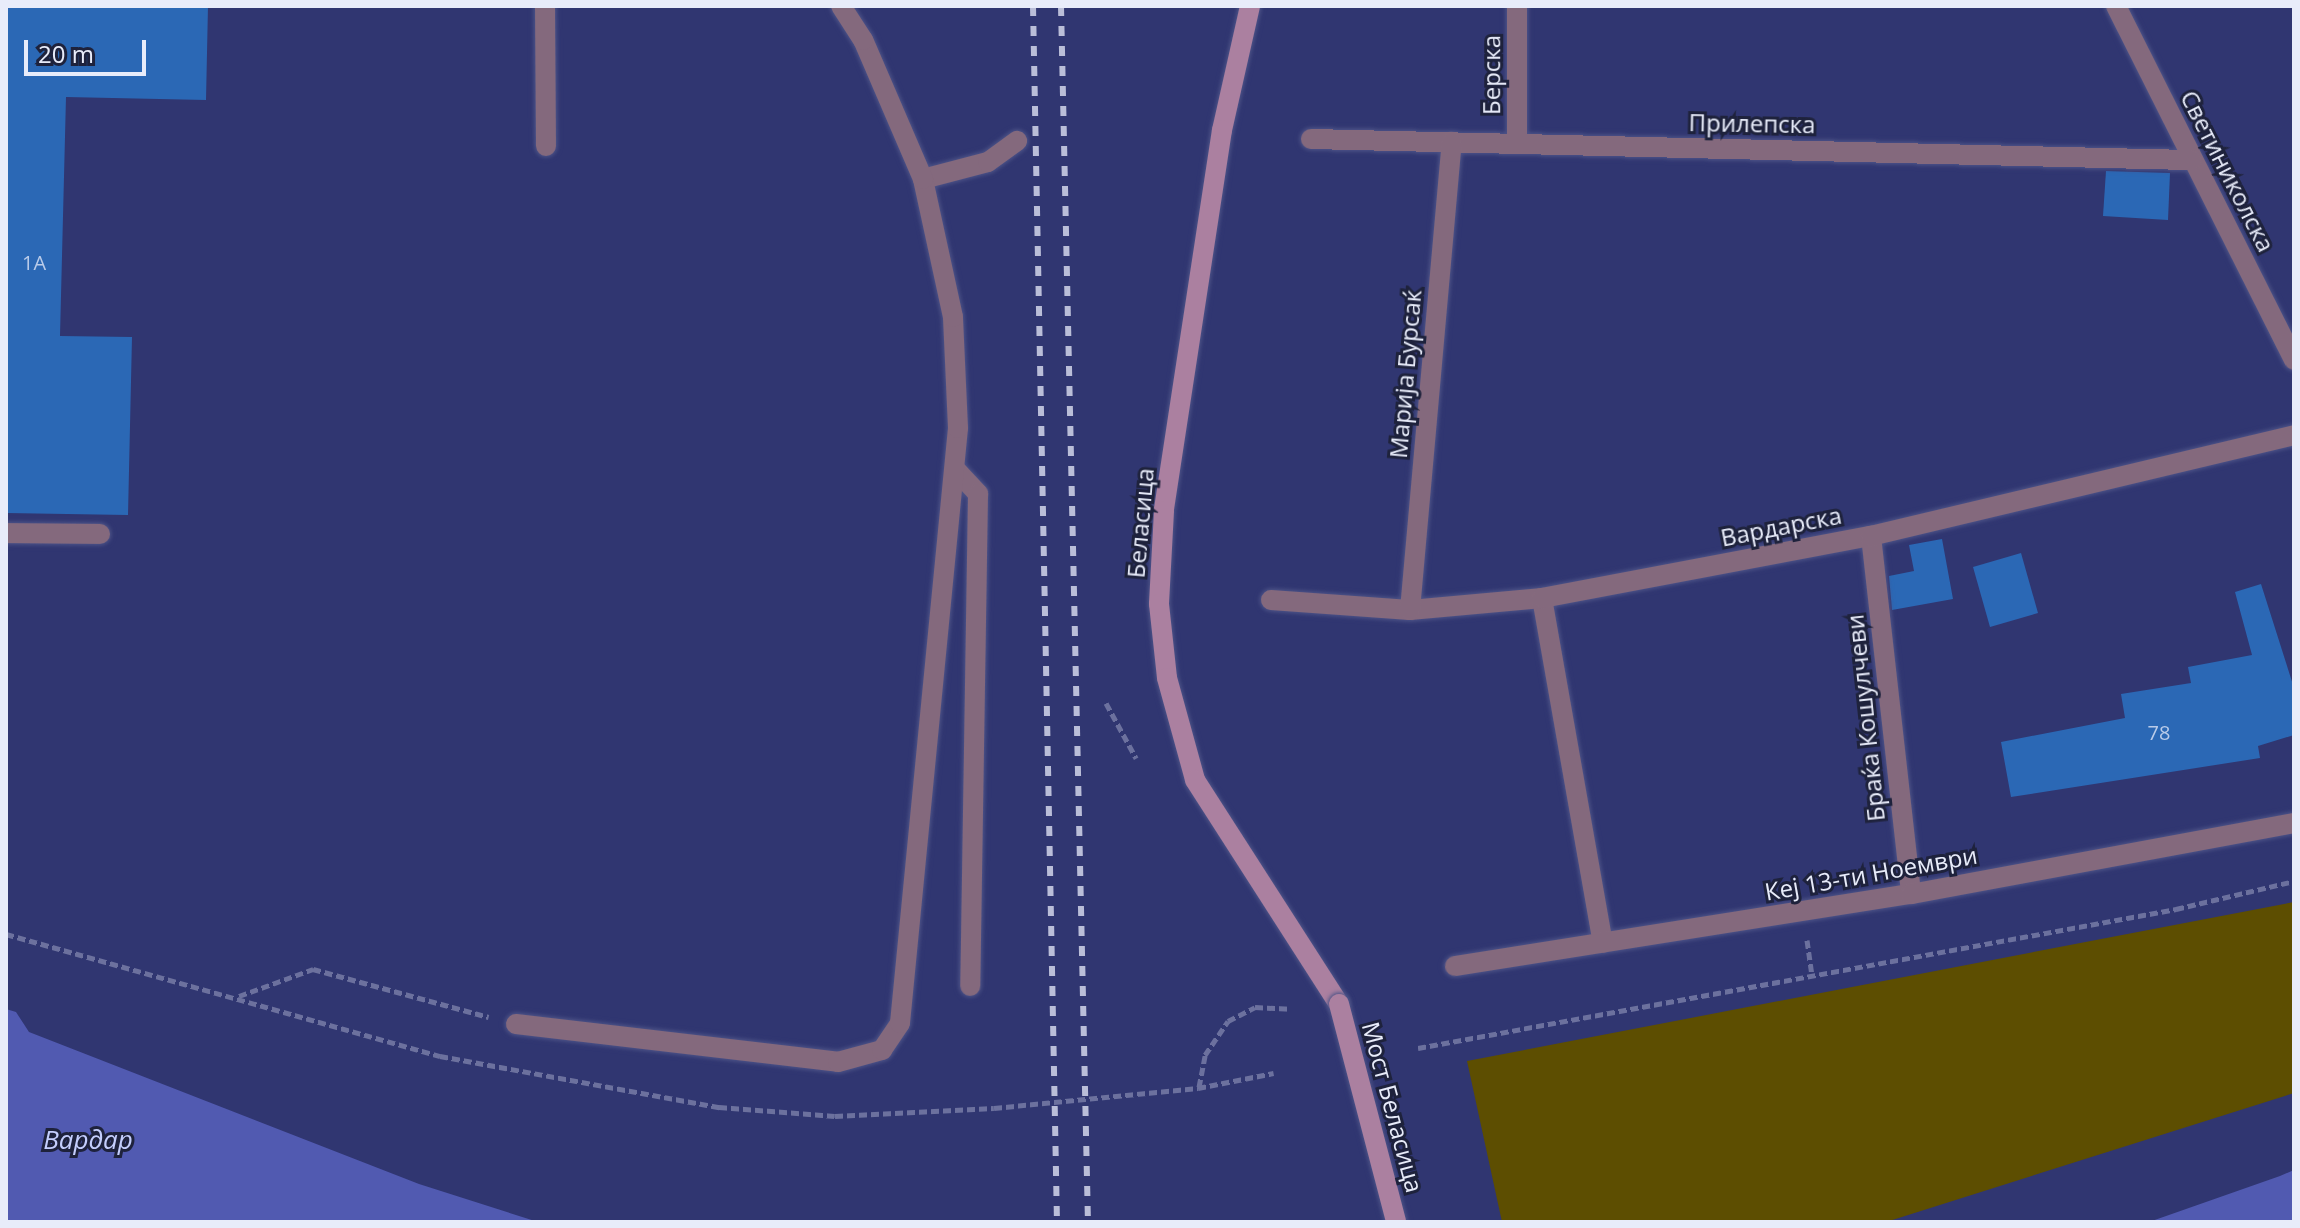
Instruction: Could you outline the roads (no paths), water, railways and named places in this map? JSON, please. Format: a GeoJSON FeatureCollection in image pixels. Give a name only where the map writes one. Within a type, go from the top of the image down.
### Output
{"type":"FeatureCollection","features":[{"type":"Feature","properties":{"kind":"street"},"geometry":{"type":"LineString","coordinates":[[545,6],[546,146]]}},
{"type":"Feature","properties":{"kind":"street"},"geometry":{"type":"LineString","coordinates":[[516,1024],[838,1062],[882,1050],[900,1023],[955,469],[953,317],[923,179],[863,40],[841,6]]}},
{"type":"Feature","properties":{"kind":"street","name":"Беласица"},"geometry":{"type":"LineString","coordinates":[[1250,6],[1217,161],[1164,511],[1159,604],[1167,678],[1195,780],[1339,1004]]}},
{"type":"Feature","properties":{"kind":"street","name":"Берска"},"geometry":{"type":"LineString","coordinates":[[1517,6],[1517,143]]}},
{"type":"Feature","properties":{"kind":"street","name":"Светиниколска"},"geometry":{"type":"LineString","coordinates":[[2116,6],[2294,360]]}},
{"type":"Feature","properties":{"kind":"street","name":"Прилепска"},"geometry":{"type":"LineString","coordinates":[[1311,139],[2192,160]]}},
{"type":"Feature","properties":{"kind":"street"},"geometry":{"type":"LineString","coordinates":[[923,179],[988,162],[1017,141]]}},
{"type":"Feature","properties":{"kind":"street","name":"Марија Бурсаќ"},"geometry":{"type":"LineString","coordinates":[[1410,610],[1452,142]]}},
{"type":"Feature","properties":{"kind":"street","name":"Вардарска"},"geometry":{"type":"LineString","coordinates":[[1271,600],[1410,610],[1542,598],[1871,536],[2294,435]]}},
{"type":"Feature","properties":{"kind":"street"},"geometry":{"type":"LineString","coordinates":[[955,469],[978,494],[970,986]]}},
{"type":"Feature","properties":{"kind":"street"},"geometry":{"type":"LineString","coordinates":[[6,533],[100,534]]}},
{"type":"Feature","properties":{"kind":"street","name":"Браќа Кошулчеви"},"geometry":{"type":"LineString","coordinates":[[1871,536],[1911,894]]}},
{"type":"Feature","properties":{"kind":"street"},"geometry":{"type":"LineString","coordinates":[[1542,598],[1603,943]]}},
{"type":"Feature","properties":{"kind":"street","name":"Кеј 13-ти Ноември"},"geometry":{"type":"LineString","coordinates":[[1455,966],[1911,894],[2294,823]]}},
{"type":"Feature","properties":{"kind":"street","name":"Мост Беласица"},"geometry":{"type":"LineString","coordinates":[[1339,1004],[1396,1222]]}},
{"type":"Feature","properties":{"kind":"water","name":"Вардар"},"geometry":{"type":"Polygon","coordinates":[[[6,1009],[16,1012],[29,1032],[419,1184],[538,1222],[6,1222],[6,1009]]]}},
{"type":"Feature","properties":{"kind":"water"},"geometry":{"type":"Polygon","coordinates":[[[2294,1170],[2294,1222],[2149,1222],[2280,1176],[2294,1170]]]}},
{"type":"Feature","properties":{"kind":"railway"},"geometry":{"type":"LineString","coordinates":[[1033,6],[1057,1222]]}},
{"type":"Feature","properties":{"kind":"railway"},"geometry":{"type":"LineString","coordinates":[[1061,6],[1088,1222]]}}]}
